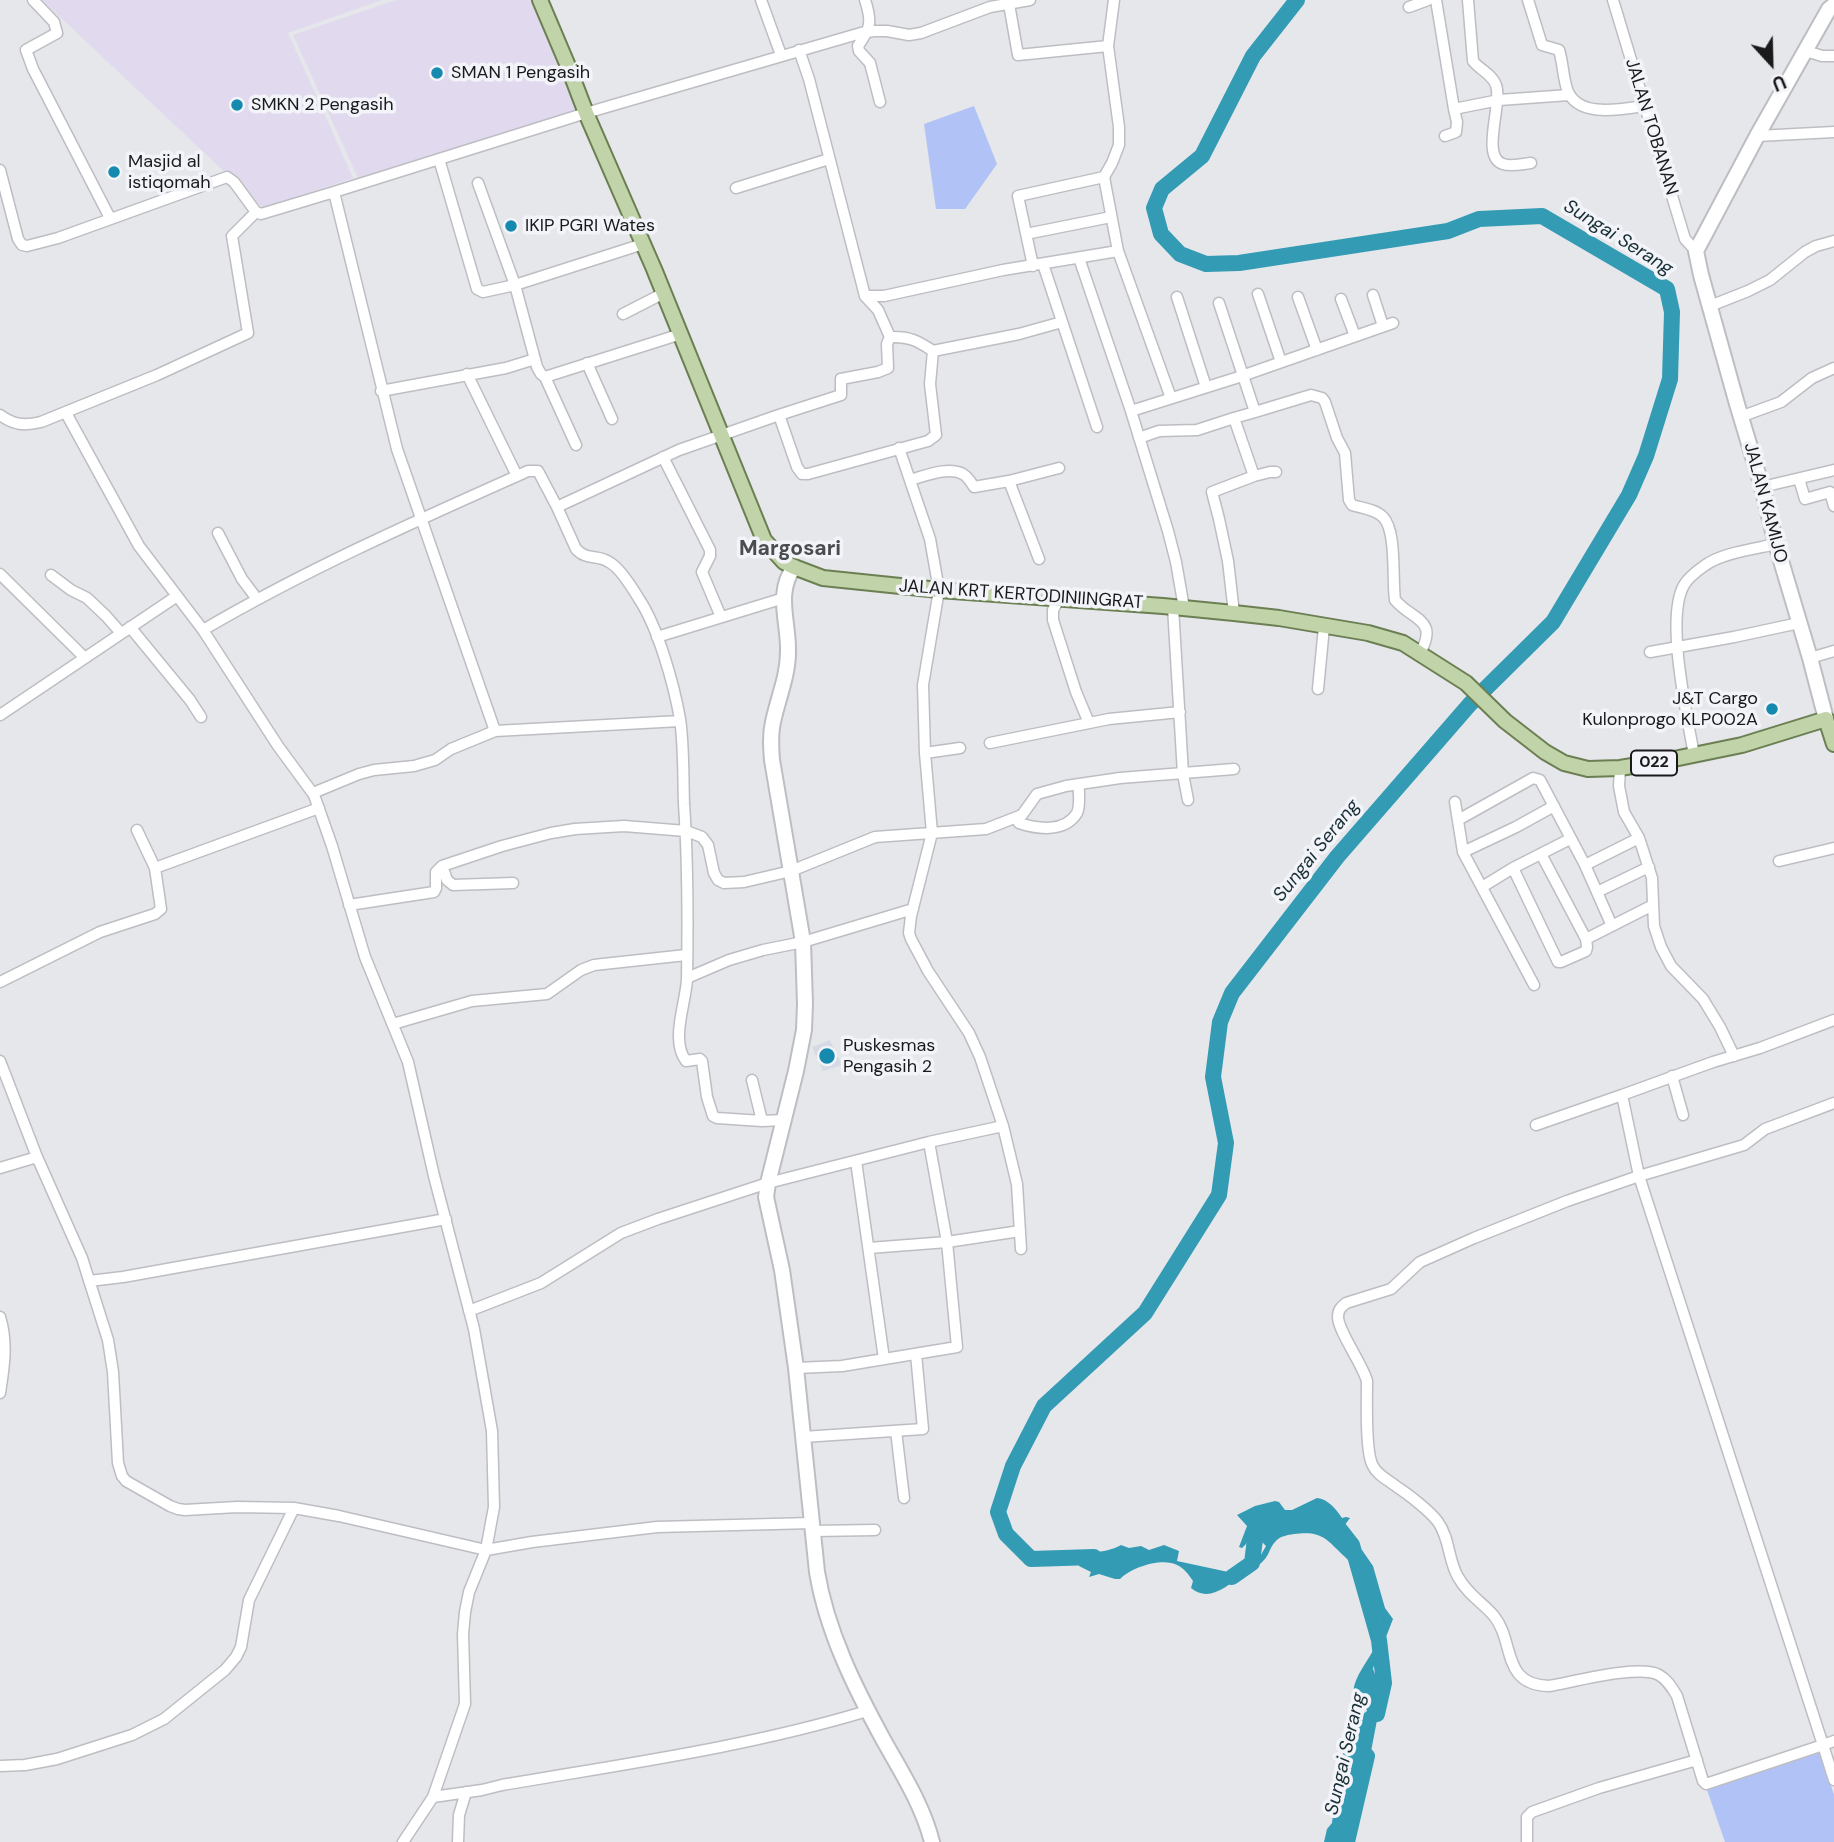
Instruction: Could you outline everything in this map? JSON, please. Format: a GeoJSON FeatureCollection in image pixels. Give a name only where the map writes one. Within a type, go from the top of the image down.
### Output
{"type":"FeatureCollection","features":[{"type":"Feature","properties":{"kind":"main road","name":"JALAN KRT KERTODINIINGRAT"},"geometry":{"type":"LineString","coordinates":[[540,0],[664,293],[764,540],[784,562],[823,578],[939,590],[1234,613],[1368,633],[1404,643],[1466,683],[1545,752],[1564,763],[1588,769],[1620,768],[1742,745],[1826,719]]}},
{"type":"Feature","properties":{"kind":"main road","name":"JALAN KAMIJO"},"geometry":{"type":"LineString","coordinates":[[1826,719],[1834,744]]}},
{"type":"Feature","properties":{"kind":"street"},"geometry":{"type":"LineString","coordinates":[[33,0],[54,22],[57,33],[26,50],[33,69],[110,218]]}},
{"type":"Feature","properties":{"kind":"street"},"geometry":{"type":"LineString","coordinates":[[761,0],[781,55]]}},
{"type":"Feature","properties":{"kind":"street"},"geometry":{"type":"LineString","coordinates":[[865,0],[870,24],[858,46],[870,63],[880,102]]}},
{"type":"Feature","properties":{"kind":"street"},"geometry":{"type":"LineString","coordinates":[[0,170],[18,239],[25,246],[32,246],[227,177],[234,182],[256,212],[261,214],[781,55],[868,32],[887,31],[909,35],[922,33],[989,4],[1030,0]]}},
{"type":"Feature","properties":{"kind":"street"},"geometry":{"type":"LineString","coordinates":[[1114,0],[1108,46],[1119,136],[1116,155],[1104,177],[1118,251],[1171,398]]}},
{"type":"Feature","properties":{"kind":"street"},"geometry":{"type":"LineString","coordinates":[[1409,7],[1428,0]]}},
{"type":"Feature","properties":{"kind":"street"},"geometry":{"type":"LineString","coordinates":[[1436,0],[1457,122],[1456,132],[1445,136]]}},
{"type":"Feature","properties":{"kind":"street"},"geometry":{"type":"LineString","coordinates":[[1468,0],[1473,61],[1493,79],[1498,92],[1492,139],[1496,159],[1505,165],[1531,163]]}},
{"type":"Feature","properties":{"kind":"street"},"geometry":{"type":"LineString","coordinates":[[1528,0],[1542,45],[1559,50],[1569,94],[1580,103],[1596,110],[1644,106]]}},
{"type":"Feature","properties":{"kind":"street","name":"JALAN TOBANAN"},"geometry":{"type":"LineString","coordinates":[[1613,0],[1685,239],[1697,257]]}},
{"type":"Feature","properties":{"kind":"street"},"geometry":{"type":"LineString","coordinates":[[1009,4],[1018,55],[1108,46]]}},
{"type":"Feature","properties":{"kind":"street"},"geometry":{"type":"LineString","coordinates":[[1697,257],[1756,136],[1832,5]]}},
{"type":"Feature","properties":{"kind":"street"},"geometry":{"type":"LineString","coordinates":[[557,507],[679,450],[841,395],[841,379],[888,368],[887,344],[890,337],[878,310],[865,296],[809,79],[799,50]]}},
{"type":"Feature","properties":{"kind":"street"},"geometry":{"type":"LineString","coordinates":[[1806,51],[1822,56],[1834,56]]}},
{"type":"Feature","properties":{"kind":"street"},"geometry":{"type":"LineString","coordinates":[[1454,109],[1499,100],[1569,94]]}},
{"type":"Feature","properties":{"kind":"street"},"geometry":{"type":"LineString","coordinates":[[1756,136],[1834,132]]}},
{"type":"Feature","properties":{"kind":"street"},"geometry":{"type":"LineString","coordinates":[[439,159],[477,289],[482,292],[515,285],[643,244]]}},
{"type":"Feature","properties":{"kind":"street"},"geometry":{"type":"LineString","coordinates":[[736,188],[829,159]]}},
{"type":"Feature","properties":{"kind":"street"},"geometry":{"type":"LineString","coordinates":[[1097,427],[1062,322],[1026,234],[1018,196],[1104,177]]}},
{"type":"Feature","properties":{"kind":"street"},"geometry":{"type":"LineString","coordinates":[[478,183],[515,285],[535,359],[576,445]]}},
{"type":"Feature","properties":{"kind":"street"},"geometry":{"type":"LineString","coordinates":[[334,192],[397,450],[495,732]]}},
{"type":"Feature","properties":{"kind":"street"},"geometry":{"type":"LineString","coordinates":[[0,415],[16,424],[41,422],[157,375],[248,333],[232,236],[256,212]]}},
{"type":"Feature","properties":{"kind":"street"},"geometry":{"type":"LineString","coordinates":[[1026,234],[1111,217]]}},
{"type":"Feature","properties":{"kind":"street"},"geometry":{"type":"LineString","coordinates":[[1710,306],[1770,280],[1805,252],[1834,241]]}},
{"type":"Feature","properties":{"kind":"street"},"geometry":{"type":"LineString","coordinates":[[865,296],[884,296],[1003,270],[1118,251]]}},
{"type":"Feature","properties":{"kind":"street","name":"JALAN KAMIJO"},"geometry":{"type":"LineString","coordinates":[[1697,257],[1826,719]]}},
{"type":"Feature","properties":{"kind":"street"},"geometry":{"type":"LineString","coordinates":[[1079,258],[1139,438],[1176,562],[1180,712],[1188,800]]}},
{"type":"Feature","properties":{"kind":"street"},"geometry":{"type":"LineString","coordinates":[[623,314],[664,293]]}},
{"type":"Feature","properties":{"kind":"street"},"geometry":{"type":"LineString","coordinates":[[1258,295],[1281,362]]}},
{"type":"Feature","properties":{"kind":"street"},"geometry":{"type":"LineString","coordinates":[[1130,411],[1388,325],[1373,295]]}},
{"type":"Feature","properties":{"kind":"street"},"geometry":{"type":"LineString","coordinates":[[1177,297],[1206,387]]}},
{"type":"Feature","properties":{"kind":"street"},"geometry":{"type":"LineString","coordinates":[[1298,297],[1317,349]]}},
{"type":"Feature","properties":{"kind":"street"},"geometry":{"type":"LineString","coordinates":[[1341,299],[1355,336]]}},
{"type":"Feature","properties":{"kind":"street"},"geometry":{"type":"LineString","coordinates":[[1219,303],[1255,412]]}},
{"type":"Feature","properties":{"kind":"street"},"geometry":{"type":"LineString","coordinates":[[890,337],[903,336],[918,341],[933,352],[1062,322]]}},
{"type":"Feature","properties":{"kind":"street"},"geometry":{"type":"LineString","coordinates":[[545,377],[681,334]]}},
{"type":"Feature","properties":{"kind":"street"},"geometry":{"type":"LineString","coordinates":[[779,415],[797,467],[802,474],[928,441],[936,435],[930,384],[933,352]]}},
{"type":"Feature","properties":{"kind":"street"},"geometry":{"type":"LineString","coordinates":[[381,390],[502,368],[535,359]]}},
{"type":"Feature","properties":{"kind":"street"},"geometry":{"type":"LineString","coordinates":[[587,363],[612,419]]}},
{"type":"Feature","properties":{"kind":"street"},"geometry":{"type":"LineString","coordinates":[[1740,417],[1781,402],[1812,378],[1834,368]]}},
{"type":"Feature","properties":{"kind":"street"},"geometry":{"type":"LineString","coordinates":[[467,374],[517,476]]}},
{"type":"Feature","properties":{"kind":"street"},"geometry":{"type":"LineString","coordinates":[[1139,438],[1159,431],[1197,430],[1311,396],[1322,398],[1336,438],[1346,457],[1349,500],[1352,505],[1382,516],[1387,523],[1393,555],[1395,600],[1419,620],[1428,635],[1420,653]]}},
{"type":"Feature","properties":{"kind":"street"},"geometry":{"type":"LineString","coordinates":[[66,413],[139,546],[203,630],[278,746],[313,793],[365,957],[408,1062],[469,1311],[492,1431],[494,1507],[486,1550],[469,1592],[465,1612],[465,1704],[433,1797],[403,1842]]}},
{"type":"Feature","properties":{"kind":"street"},"geometry":{"type":"LineString","coordinates":[[1234,418],[1254,477]]}},
{"type":"Feature","properties":{"kind":"street"},"geometry":{"type":"LineString","coordinates":[[900,448],[930,539],[939,590],[923,685],[925,753],[932,833],[909,926],[911,939],[928,971],[968,1033],[980,1057],[1003,1126],[1017,1184],[1021,1249]]}},
{"type":"Feature","properties":{"kind":"street"},"geometry":{"type":"LineString","coordinates":[[663,457],[710,550],[702,572],[721,617]]}},
{"type":"Feature","properties":{"kind":"street"},"geometry":{"type":"LineString","coordinates":[[910,480],[946,471],[961,473],[974,487],[1059,468]]}},
{"type":"Feature","properties":{"kind":"street"},"geometry":{"type":"LineString","coordinates":[[1762,487],[1834,470]]}},
{"type":"Feature","properties":{"kind":"street"},"geometry":{"type":"LineString","coordinates":[[203,630],[333,560],[528,471],[538,471],[576,549],[584,556],[610,562],[640,600],[657,637],[672,686],[680,720],[688,876],[687,978],[679,1047],[686,1061],[702,1061],[712,1115],[717,1118],[784,1120]]}},
{"type":"Feature","properties":{"kind":"street"},"geometry":{"type":"LineString","coordinates":[[1234,613],[1228,561],[1212,492],[1276,472]]}},
{"type":"Feature","properties":{"kind":"street"},"geometry":{"type":"LineString","coordinates":[[1799,478],[1805,499],[1830,492],[1834,506]]}},
{"type":"Feature","properties":{"kind":"street"},"geometry":{"type":"LineString","coordinates":[[1009,481],[1039,559]]}},
{"type":"Feature","properties":{"kind":"street"},"geometry":{"type":"LineString","coordinates":[[218,533],[242,579],[257,599]]}},
{"type":"Feature","properties":{"kind":"street"},"geometry":{"type":"LineString","coordinates":[[1693,755],[1677,648],[1677,605],[1686,582],[1706,564],[1728,555],[1776,544]]}},
{"type":"Feature","properties":{"kind":"street"},"geometry":{"type":"LineString","coordinates":[[794,567],[785,583],[788,652],[786,676],[770,740],[803,942],[804,1030],[766,1197],[782,1270],[796,1368],[821,1596],[830,1627],[867,1711],[920,1807],[932,1842]]}},
{"type":"Feature","properties":{"kind":"street"},"geometry":{"type":"LineString","coordinates":[[0,574],[84,657]]}},
{"type":"Feature","properties":{"kind":"street"},"geometry":{"type":"LineString","coordinates":[[51,575],[87,598],[121,633]]}},
{"type":"Feature","properties":{"kind":"street"},"geometry":{"type":"LineString","coordinates":[[0,715],[177,596]]}},
{"type":"Feature","properties":{"kind":"street"},"geometry":{"type":"LineString","coordinates":[[657,637],[784,598]]}},
{"type":"Feature","properties":{"kind":"street"},"geometry":{"type":"LineString","coordinates":[[1059,599],[1053,610],[1053,620],[1089,723]]}},
{"type":"Feature","properties":{"kind":"street"},"geometry":{"type":"LineString","coordinates":[[1650,652],[1800,623]]}},
{"type":"Feature","properties":{"kind":"street"},"geometry":{"type":"LineString","coordinates":[[130,627],[201,717]]}},
{"type":"Feature","properties":{"kind":"street"},"geometry":{"type":"LineString","coordinates":[[1318,689],[1324,627]]}},
{"type":"Feature","properties":{"kind":"street"},"geometry":{"type":"LineString","coordinates":[[1810,658],[1834,651]]}},
{"type":"Feature","properties":{"kind":"street"},"geometry":{"type":"LineString","coordinates":[[990,743],[1109,719],[1180,712]]}},
{"type":"Feature","properties":{"kind":"street"},"geometry":{"type":"LineString","coordinates":[[313,793],[359,774],[435,760],[451,749],[495,732],[680,720]]}},
{"type":"Feature","properties":{"kind":"street"},"geometry":{"type":"LineString","coordinates":[[925,753],[960,748]]}},
{"type":"Feature","properties":{"kind":"street"},"geometry":{"type":"LineString","coordinates":[[1620,768],[1620,800],[1628,821],[1639,838],[1652,878],[1656,935],[1671,966],[1703,999],[1734,1056]]}},
{"type":"Feature","properties":{"kind":"street"},"geometry":{"type":"LineString","coordinates":[[349,905],[433,892],[436,888],[436,872],[442,866],[526,839],[575,829],[624,826],[686,831],[702,837],[708,845],[718,880],[724,883],[744,882],[791,871],[875,837],[986,829],[1022,815],[1037,794],[1055,788],[1120,778],[1234,769]]}},
{"type":"Feature","properties":{"kind":"street"},"geometry":{"type":"LineString","coordinates":[[1458,820],[1533,778],[1540,780],[1585,865],[1612,926]]}},
{"type":"Feature","properties":{"kind":"street"},"geometry":{"type":"LineString","coordinates":[[1016,818],[1019,822],[1039,828],[1066,824],[1076,813],[1079,784]]}},
{"type":"Feature","properties":{"kind":"street"},"geometry":{"type":"LineString","coordinates":[[1455,802],[1463,852],[1534,985]]}},
{"type":"Feature","properties":{"kind":"street"},"geometry":{"type":"LineString","coordinates":[[1463,852],[1554,806]]}},
{"type":"Feature","properties":{"kind":"street"},"geometry":{"type":"LineString","coordinates":[[155,868],[319,808]]}},
{"type":"Feature","properties":{"kind":"street"},"geometry":{"type":"LineString","coordinates":[[0,982],[100,932],[155,914],[161,904],[155,868],[137,830]]}},
{"type":"Feature","properties":{"kind":"street"},"geometry":{"type":"LineString","coordinates":[[1585,865],[1639,838]]}},
{"type":"Feature","properties":{"kind":"street"},"geometry":{"type":"LineString","coordinates":[[1482,887],[1570,839]]}},
{"type":"Feature","properties":{"kind":"street"},"geometry":{"type":"LineString","coordinates":[[1779,860],[1834,848]]}},
{"type":"Feature","properties":{"kind":"street"},"geometry":{"type":"LineString","coordinates":[[1513,868],[1558,962],[1586,951],[1586,939],[1541,854]]}},
{"type":"Feature","properties":{"kind":"street"},"geometry":{"type":"LineString","coordinates":[[442,866],[447,880],[453,885],[513,883]]}},
{"type":"Feature","properties":{"kind":"street"},"geometry":{"type":"LineString","coordinates":[[1597,892],[1649,867]]}},
{"type":"Feature","properties":{"kind":"street"},"geometry":{"type":"LineString","coordinates":[[1586,939],[1653,905]]}},
{"type":"Feature","properties":{"kind":"street"},"geometry":{"type":"LineString","coordinates":[[687,978],[763,950],[803,942],[913,909]]}},
{"type":"Feature","properties":{"kind":"street"},"geometry":{"type":"LineString","coordinates":[[393,1024],[480,1000],[547,995],[581,970],[594,965],[686,955]]}},
{"type":"Feature","properties":{"kind":"street"},"geometry":{"type":"LineString","coordinates":[[1536,1125],[1834,1020]]}},
{"type":"Feature","properties":{"kind":"street"},"geometry":{"type":"LineString","coordinates":[[0,1061],[37,1157],[82,1258],[108,1340],[113,1372],[118,1463],[122,1476],[126,1481],[178,1509],[294,1508],[486,1550],[657,1527],[813,1527],[874,1530]]}},
{"type":"Feature","properties":{"kind":"street"},"geometry":{"type":"LineString","coordinates":[[1672,1076],[1683,1115]]}},
{"type":"Feature","properties":{"kind":"street"},"geometry":{"type":"LineString","coordinates":[[752,1080],[762,1121]]}},
{"type":"Feature","properties":{"kind":"street"},"geometry":{"type":"LineString","coordinates":[[1622,1095],[1639,1176],[1834,1780]]}},
{"type":"Feature","properties":{"kind":"street"},"geometry":{"type":"LineString","coordinates":[[1834,1103],[1765,1129],[1744,1145],[1639,1176],[1567,1201],[1420,1262],[1391,1289],[1346,1303],[1341,1307],[1338,1319],[1367,1381],[1368,1450],[1373,1468],[1437,1520],[1450,1550],[1457,1576],[1467,1591],[1495,1617],[1515,1668],[1522,1678],[1537,1686],[1549,1686],[1622,1673],[1647,1671],[1658,1674],[1670,1684],[1677,1696],[1706,1784],[1834,1741]]}},
{"type":"Feature","properties":{"kind":"street"},"geometry":{"type":"LineString","coordinates":[[469,1311],[541,1283],[621,1233],[716,1199],[929,1142],[1003,1126]]}},
{"type":"Feature","properties":{"kind":"street"},"geometry":{"type":"LineString","coordinates":[[796,1368],[842,1366],[957,1347],[947,1242],[929,1142]]}},
{"type":"Feature","properties":{"kind":"street"},"geometry":{"type":"LineString","coordinates":[[0,1168],[37,1157]]}},
{"type":"Feature","properties":{"kind":"street"},"geometry":{"type":"LineString","coordinates":[[856,1161],[884,1359]]}},
{"type":"Feature","properties":{"kind":"street"},"geometry":{"type":"LineString","coordinates":[[89,1281],[446,1219]]}},
{"type":"Feature","properties":{"kind":"street"},"geometry":{"type":"LineString","coordinates":[[869,1248],[947,1242],[1020,1231]]}},
{"type":"Feature","properties":{"kind":"street"},"geometry":{"type":"LineString","coordinates":[[0,1317],[5,1352],[0,1392]]}},
{"type":"Feature","properties":{"kind":"street"},"geometry":{"type":"LineString","coordinates":[[803,1437],[923,1429],[916,1354]]}},
{"type":"Feature","properties":{"kind":"street"},"geometry":{"type":"LineString","coordinates":[[896,1431],[904,1498]]}},
{"type":"Feature","properties":{"kind":"street"},"geometry":{"type":"LineString","coordinates":[[0,1766],[57,1759],[132,1735],[164,1719],[225,1670],[241,1647],[249,1600],[294,1508]]}},
{"type":"Feature","properties":{"kind":"street"},"geometry":{"type":"LineString","coordinates":[[433,1797],[701,1751],[867,1711]]}},
{"type":"Feature","properties":{"kind":"street"},"geometry":{"type":"LineString","coordinates":[[1527,1842],[1527,1817],[1532,1812],[1599,1788],[1697,1760]]}},
{"type":"Feature","properties":{"kind":"street"},"geometry":{"type":"LineString","coordinates":[[458,1842],[459,1815],[466,1792]]}},
{"type":"Feature","properties":{"kind":"shaded area","name":"SMKN 2 Pengasih"},"geometry":{"type":"Polygon","coordinates":[[[42,0],[382,0],[288,33],[353,178],[263,208],[42,0]]]}},
{"type":"Feature","properties":{"kind":"shaded area","name":"SMAN 1 Pengasih"},"geometry":{"type":"Polygon","coordinates":[[[396,0],[534,0],[579,111],[358,178],[293,35],[396,0]]]}},
{"type":"Feature","properties":{"kind":"shaded area"},"geometry":{"type":"Polygon","coordinates":[[[974,106],[997,164],[965,209],[936,209],[924,124],[974,106]]]}},
{"type":"Feature","properties":{"kind":"shaded area","name":"Puskesmas Pengasih 2"},"geometry":{"type":"Polygon","coordinates":[[[830,1040],[842,1065],[823,1071],[812,1047],[830,1040]]]}},
{"type":"Feature","properties":{"kind":"shaded area"},"geometry":{"type":"Polygon","coordinates":[[[1820,1751],[1834,1795],[1834,1842],[1725,1842],[1706,1787],[1820,1751]]]}},
{"type":"Feature","properties":{"kind":"water"},"geometry":{"type":"Polygon","coordinates":[[[1317,1498],[1328,1502],[1342,1518],[1350,1518],[1342,1534],[1348,1543],[1362,1550],[1373,1566],[1385,1608],[1393,1619],[1377,1653],[1373,1669],[1384,1698],[1368,1767],[1356,1782],[1350,1842],[1324,1842],[1327,1829],[1332,1823],[1334,1806],[1337,1804],[1339,1771],[1351,1722],[1354,1716],[1367,1711],[1363,1696],[1354,1698],[1354,1689],[1382,1629],[1364,1577],[1356,1567],[1322,1537],[1303,1533],[1289,1535],[1277,1540],[1257,1567],[1224,1588],[1204,1594],[1191,1588],[1193,1581],[1188,1574],[1180,1566],[1171,1563],[1147,1564],[1120,1579],[1099,1574],[1089,1577],[1091,1572],[1079,1566],[1079,1561],[1071,1553],[1080,1556],[1076,1550],[1099,1552],[1121,1545],[1129,1548],[1141,1546],[1149,1550],[1164,1545],[1179,1551],[1177,1561],[1233,1573],[1257,1562],[1266,1546],[1258,1538],[1249,1541],[1242,1548],[1239,1547],[1247,1526],[1237,1515],[1255,1506],[1275,1501],[1285,1510],[1292,1510],[1317,1498]]]}},
{"type":"Feature","properties":{"kind":"waterway","name":"Sungai Serang"},"geometry":{"type":"LineString","coordinates":[[1094,1557],[1031,1559],[1006,1534],[998,1512],[1013,1466],[1044,1406],[1145,1313],[1219,1195],[1226,1143],[1213,1077],[1220,1022],[1232,993],[1337,857],[1470,704],[1553,622],[1629,495],[1646,456],[1670,379],[1672,312],[1667,289],[1542,216],[1479,219],[1448,231],[1239,263],[1206,264],[1180,254],[1161,234],[1154,208],[1162,189],[1202,156],[1253,56],[1297,0]]}},
{"type":"Feature","properties":{"kind":"waterway","name":"Sungai Serang"},"geometry":{"type":"LineString","coordinates":[[1330,1517],[1352,1545],[1379,1640],[1384,1683],[1377,1714]]}},
{"type":"Feature","properties":{"kind":"waterway","name":"Sungai Serang"},"geometry":{"type":"LineString","coordinates":[[1232,1577],[1252,1563],[1257,1523],[1260,1522]]}},
{"type":"Feature","properties":{"kind":"waterway","name":"Sungai Serang"},"geometry":{"type":"LineString","coordinates":[[1347,1842],[1367,1756]]}},
{"type":"Feature","properties":{"kind":"place","name":"SMAN 1 Pengasih"},"geometry":{"type":"Point","coordinates":[437,73]}},
{"type":"Feature","properties":{"kind":"place","name":"SMKN 2 Pengasih"},"geometry":{"type":"Point","coordinates":[237,105]}},
{"type":"Feature","properties":{"kind":"place","name":"Masjid al istiqomah"},"geometry":{"type":"Point","coordinates":[114,172]}},
{"type":"Feature","properties":{"kind":"place","name":"IKIP PGRI Wates"},"geometry":{"type":"Point","coordinates":[511,226]}},
{"type":"Feature","properties":{"kind":"place","name":"J&T Cargo Kulonprogo KLP002A"},"geometry":{"type":"Point","coordinates":[1772,709]}},
{"type":"Feature","properties":{"kind":"place","name":"Puskesmas Pengasih 2"},"geometry":{"type":"Point","coordinates":[827,1056]}},
{"type":"Feature","properties":{"kind":"district","name":"Margosari"},"geometry":{"type":"Point","coordinates":[790,549]}}]}
